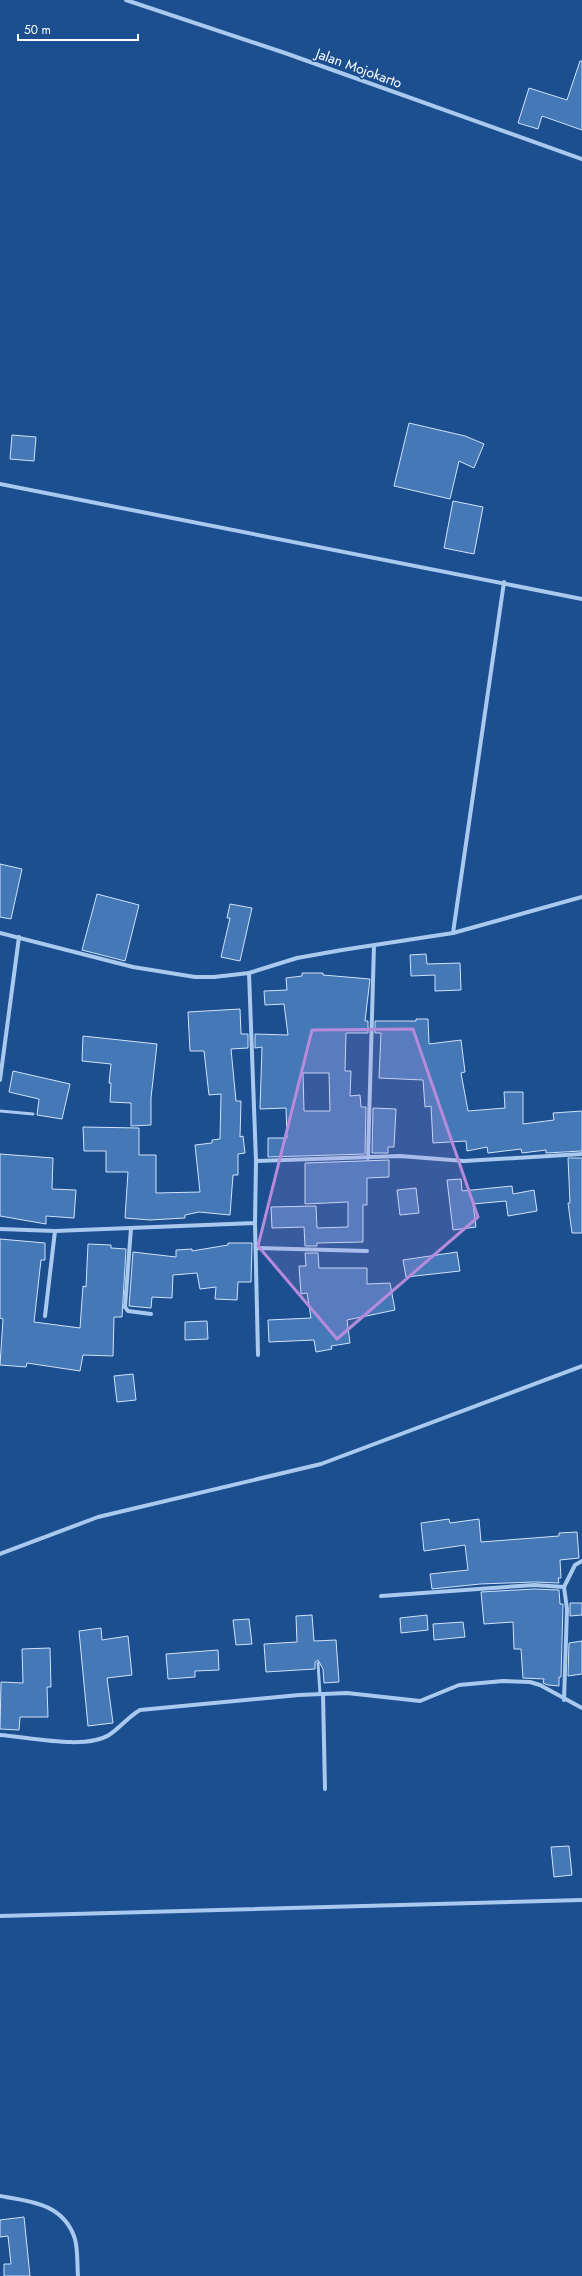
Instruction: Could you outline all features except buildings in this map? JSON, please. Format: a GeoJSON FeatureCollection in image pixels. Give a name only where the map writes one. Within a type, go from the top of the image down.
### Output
{"type":"FeatureCollection","features":[{"type":"Feature","properties":{"kind":"street","name":"Jalan Mojokarto"},"geometry":{"type":"LineString","coordinates":[[126,0],[285,53],[582,159]]}},
{"type":"Feature","properties":{"kind":"street"},"geometry":{"type":"LineString","coordinates":[[0,484],[504,582],[582,599]]}},
{"type":"Feature","properties":{"kind":"street"},"geometry":{"type":"LineString","coordinates":[[453,933],[504,582]]}},
{"type":"Feature","properties":{"kind":"street"},"geometry":{"type":"LineString","coordinates":[[0,933],[133,967],[195,977],[249,973],[297,958],[453,933],[582,897]]}},
{"type":"Feature","properties":{"kind":"street"},"geometry":{"type":"LineString","coordinates":[[0,1080],[18,937]]}},
{"type":"Feature","properties":{"kind":"street"},"geometry":{"type":"LineString","coordinates":[[368,1158],[374,945]]}},
{"type":"Feature","properties":{"kind":"street"},"geometry":{"type":"LineString","coordinates":[[249,973],[256,1161],[255,1223],[257,1248],[258,1355]]}},
{"type":"Feature","properties":{"kind":"street"},"geometry":{"type":"LineString","coordinates":[[256,1161],[400,1156],[464,1161],[582,1154]]}},
{"type":"Feature","properties":{"kind":"street"},"geometry":{"type":"LineString","coordinates":[[0,1229],[54,1230],[255,1223]]}},
{"type":"Feature","properties":{"kind":"street"},"geometry":{"type":"LineString","coordinates":[[131,1228],[125,1307],[128,1311],[151,1314]]}},
{"type":"Feature","properties":{"kind":"street"},"geometry":{"type":"LineString","coordinates":[[46,1316],[54,1230]]}},
{"type":"Feature","properties":{"kind":"street"},"geometry":{"type":"LineString","coordinates":[[257,1248],[367,1251]]}},
{"type":"Feature","properties":{"kind":"street"},"geometry":{"type":"LineString","coordinates":[[0,1554],[98,1517],[322,1464],[582,1366]]}},
{"type":"Feature","properties":{"kind":"street"},"geometry":{"type":"LineString","coordinates":[[564,1700],[567,1609],[564,1586],[575,1565],[582,1561]]}},
{"type":"Feature","properties":{"kind":"street"},"geometry":{"type":"LineString","coordinates":[[381,1596],[534,1585],[564,1586]]}},
{"type":"Feature","properties":{"kind":"street"},"geometry":{"type":"LineString","coordinates":[[0,1735],[80,1742],[97,1740],[109,1735],[130,1716],[140,1710],[347,1693],[420,1701],[438,1695],[459,1685],[503,1681],[540,1685],[564,1700],[582,1708]]}},
{"type":"Feature","properties":{"kind":"street"},"geometry":{"type":"LineString","coordinates":[[322,1694],[325,1789]]}},
{"type":"Feature","properties":{"kind":"street"},"geometry":{"type":"LineString","coordinates":[[0,1916],[582,1900]]}},
{"type":"Feature","properties":{"kind":"street"},"geometry":{"type":"LineString","coordinates":[[0,2196],[37,2203],[63,2215],[75,2239],[78,2276]]}},
{"type":"Feature","properties":{"kind":"lane"},"geometry":{"type":"LineString","coordinates":[[0,1111],[33,1114]]}},
{"type":"Feature","properties":{"kind":"lane"},"geometry":{"type":"LineString","coordinates":[[318,1663],[322,1694]]}},
{"type":"Feature","properties":{"kind":"highlighted area"},"geometry":{"type":"Polygon","coordinates":[[[413,1029],[478,1217],[337,1339],[258,1246],[312,1030],[413,1029]]]}}]}
